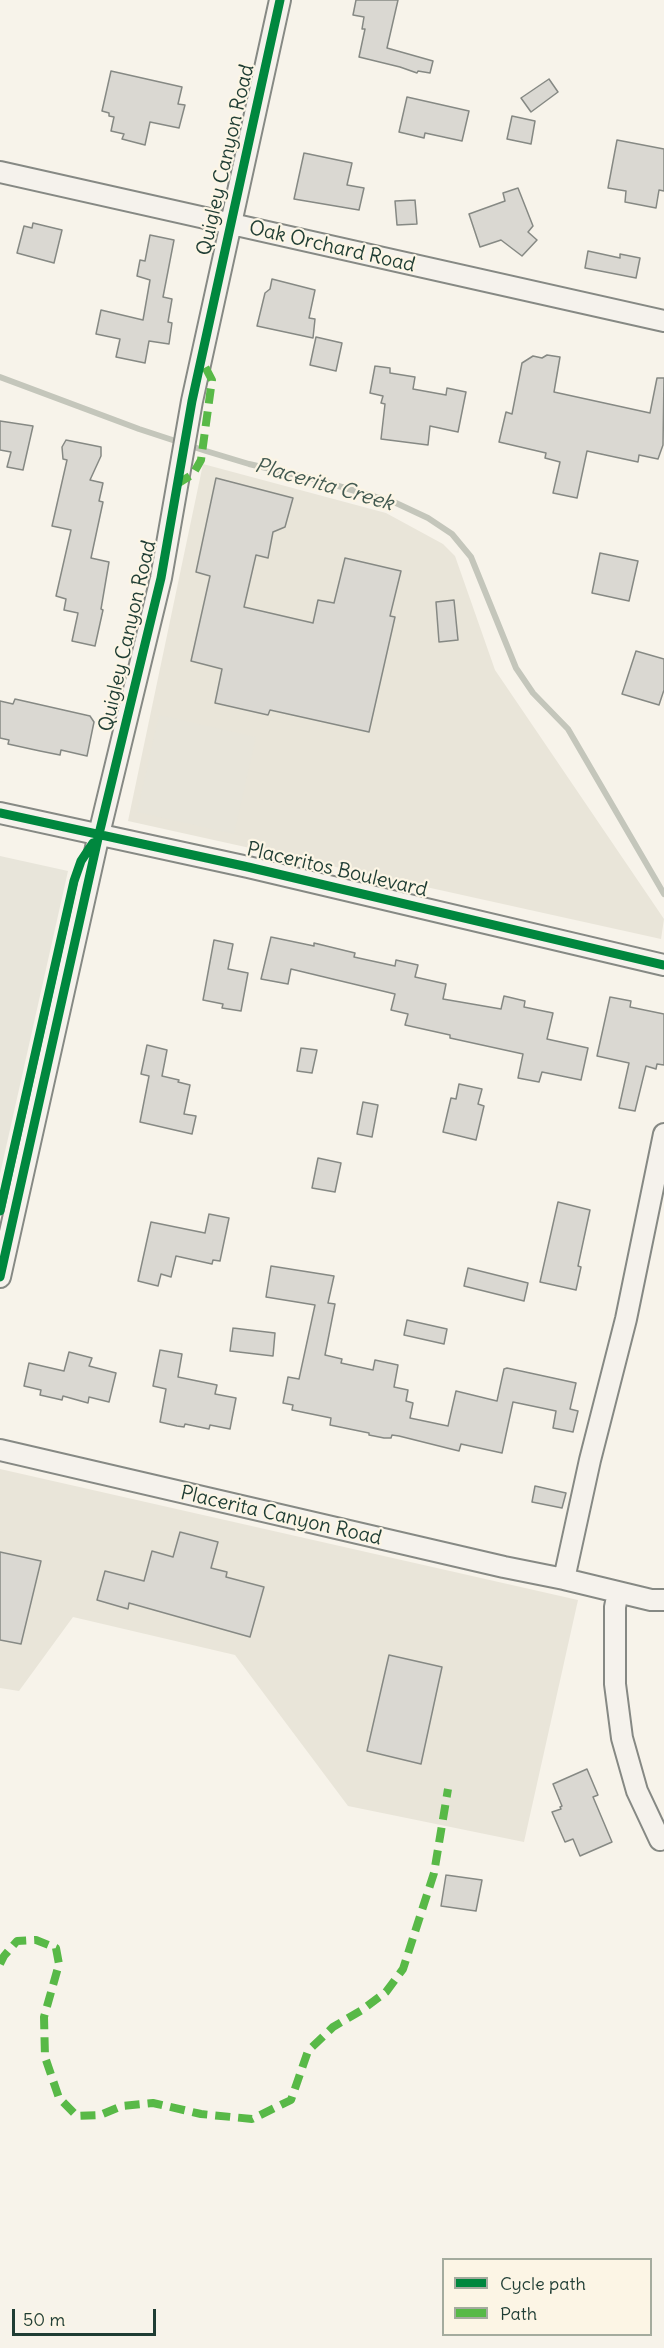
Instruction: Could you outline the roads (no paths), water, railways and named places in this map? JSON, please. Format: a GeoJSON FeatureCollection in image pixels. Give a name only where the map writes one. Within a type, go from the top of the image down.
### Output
{"type":"FeatureCollection","features":[{"type":"Feature","properties":{"kind":"street","name":"Quigley Canyon Road"},"geometry":{"type":"LineString","coordinates":[[0,1277],[99,834],[161,578],[180,462],[280,0]]}},
{"type":"Feature","properties":{"kind":"street","name":"Oak Orchard Road"},"geometry":{"type":"LineString","coordinates":[[0,172],[664,321]]}},
{"type":"Feature","properties":{"kind":"street","name":"Placeritos Boulevard"},"geometry":{"type":"LineString","coordinates":[[0,813],[664,965]]}},
{"type":"Feature","properties":{"kind":"street"},"geometry":{"type":"LineString","coordinates":[[564,1579],[626,1319],[664,1134]]}},
{"type":"Feature","properties":{"kind":"street","name":"Placerita Canyon Road"},"geometry":{"type":"LineString","coordinates":[[0,1450],[504,1567],[658,1600]]}},
{"type":"Feature","properties":{"kind":"street"},"geometry":{"type":"LineString","coordinates":[[618,1592],[615,1607],[615,1684],[622,1738],[637,1791],[660,1840]]}},
{"type":"Feature","properties":{"kind":"street"},"geometry":{"type":"LineString","coordinates":[[658,1600],[664,1616]]}},
{"type":"Feature","properties":{"kind":"waterway","name":"Placerita Creek"},"geometry":{"type":"LineString","coordinates":[[0,377],[139,429],[206,451],[396,503],[428,518],[452,534],[471,557],[516,668],[533,693],[568,729],[664,894]]}}]}
